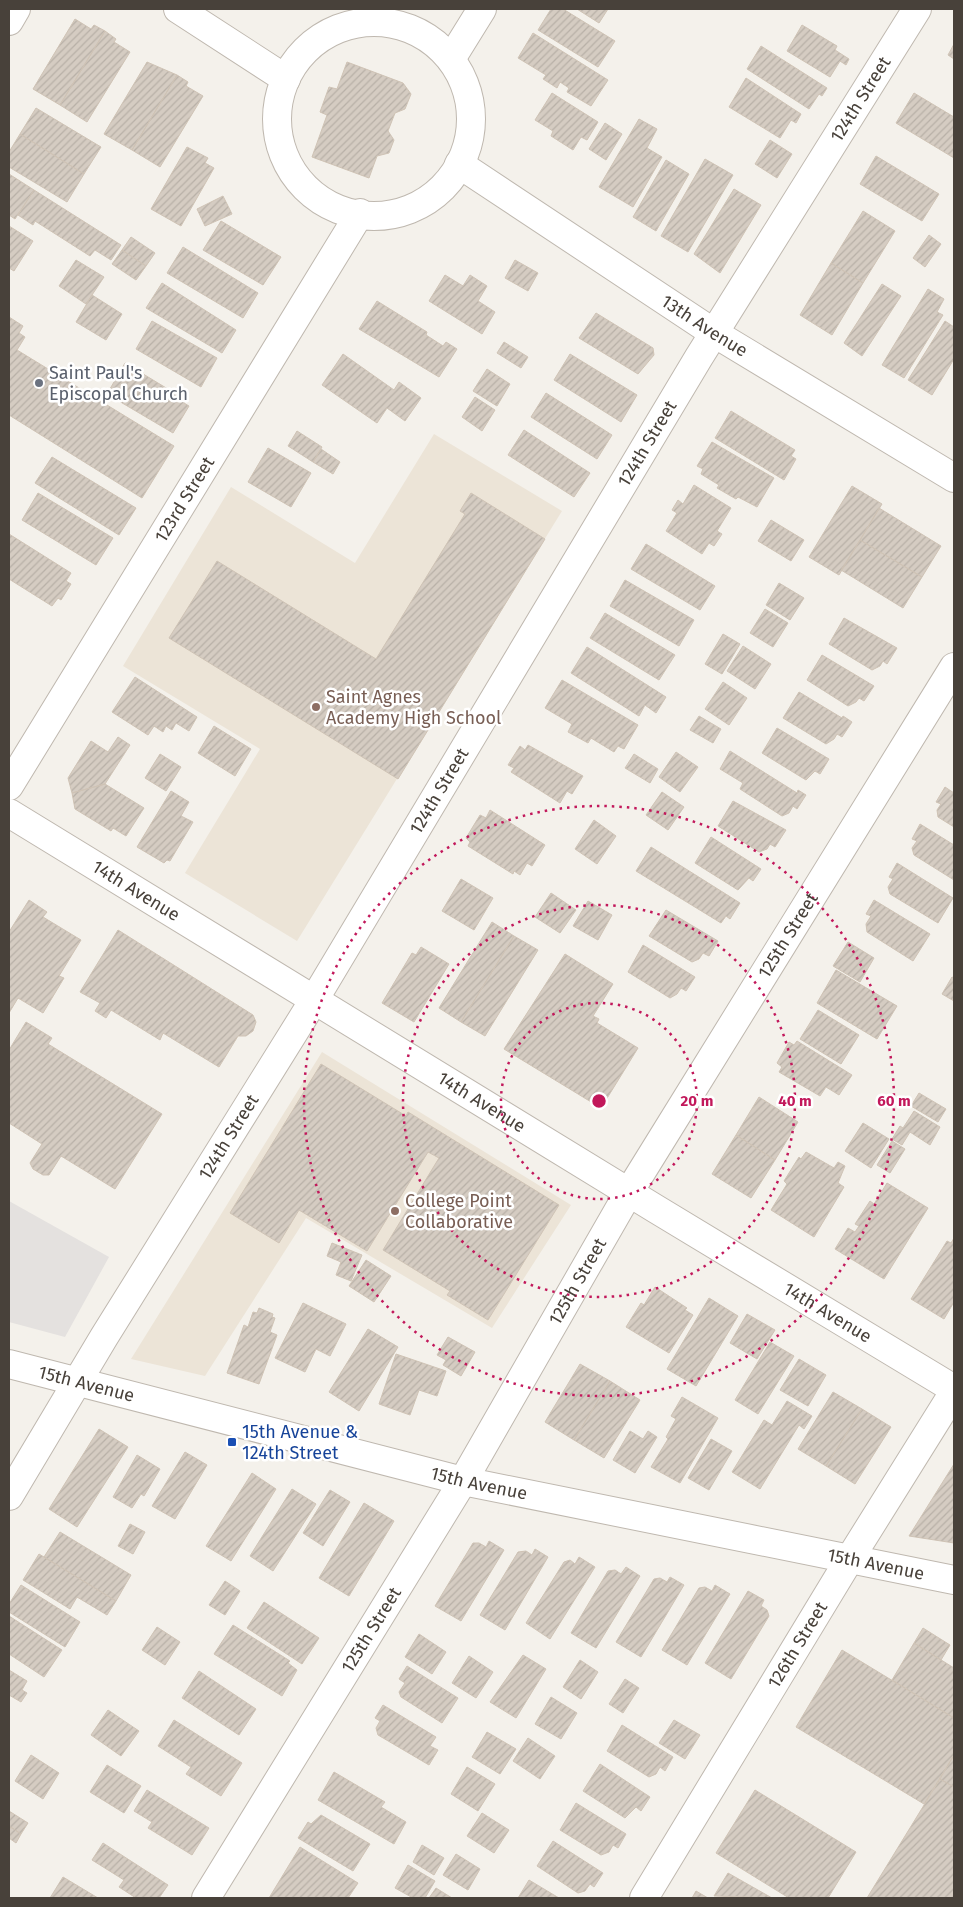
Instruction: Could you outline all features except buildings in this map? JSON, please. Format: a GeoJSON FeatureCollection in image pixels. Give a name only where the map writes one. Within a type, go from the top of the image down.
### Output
{"type":"FeatureCollection","features":[{"type":"Feature","properties":{"kind":"street"},"geometry":{"type":"LineString","coordinates":[[9,21],[16,9]]}},
{"type":"Feature","properties":{"kind":"street"},"geometry":{"type":"LineString","coordinates":[[178,9],[286,79]]}},
{"type":"Feature","properties":{"kind":"street"},"geometry":{"type":"LineString","coordinates":[[451,59],[482,9]]}},
{"type":"Feature","properties":{"kind":"street","name":"124th Street"},"geometry":{"type":"LineString","coordinates":[[9,1496],[77,1382],[314,1000],[714,333],[917,9]]}},
{"type":"Feature","properties":{"kind":"street"},"geometry":{"type":"LineString","coordinates":[[363,22],[377,22],[407,27],[428,38],[451,59],[461,76],[471,106],[469,140],[459,164],[450,179],[432,197],[412,208],[378,215],[347,212],[319,198],[300,180],[286,158],[280,140],[277,113],[286,79],[299,58],[317,40],[343,27],[363,22]]}},
{"type":"Feature","properties":{"kind":"street","name":"13th Avenue"},"geometry":{"type":"LineString","coordinates":[[459,164],[714,333],[954,478]]}},
{"type":"Feature","properties":{"kind":"street","name":"123rd Street"},"geometry":{"type":"LineString","coordinates":[[9,786],[360,213]]}},
{"type":"Feature","properties":{"kind":"street","name":"125th Street"},"geometry":{"type":"LineString","coordinates":[[206,1898],[463,1481],[629,1192],[954,667]]}},
{"type":"Feature","properties":{"kind":"street","name":"14th Avenue"},"geometry":{"type":"LineString","coordinates":[[9,813],[954,1391]]}},
{"type":"Feature","properties":{"kind":"street","name":"15th Avenue"},"geometry":{"type":"LineString","coordinates":[[9,1364],[463,1481],[954,1580]]}},
{"type":"Feature","properties":{"kind":"street","name":"126th Street"},"geometry":{"type":"LineString","coordinates":[[644,1898],[954,1391]]}},
{"type":"Feature","properties":{"kind":"shaded area","name":"Saint Agnes Academy High School"},"geometry":{"type":"Polygon","coordinates":[[[434,434],[562,511],[297,941],[185,873],[260,749],[123,666],[231,487],[355,563],[434,434]]]}},
{"type":"Feature","properties":{"kind":"shaded area","name":"College Point Collaborative"},"geometry":{"type":"Polygon","coordinates":[[[322,1052],[571,1205],[492,1328],[306,1218],[205,1376],[131,1359],[322,1052]]]}},
{"type":"Feature","properties":{"kind":"shaded area"},"geometry":{"type":"Polygon","coordinates":[[[9,1201],[109,1257],[65,1337],[9,1322],[9,1201]]]}},
{"type":"Feature","properties":{"kind":"place","name":"Saint Paul's Episcopal Church"},"geometry":{"type":"Point","coordinates":[39,383]}},
{"type":"Feature","properties":{"kind":"place","name":"Saint Agnes Academy High School"},"geometry":{"type":"Point","coordinates":[316,707]}},
{"type":"Feature","properties":{"kind":"place","name":"College Point Collaborative"},"geometry":{"type":"Point","coordinates":[395,1211]}},
{"type":"Feature","properties":{"kind":"place","name":"15th Avenue & 124th Street"},"geometry":{"type":"Point","coordinates":[232,1442]}}]}
